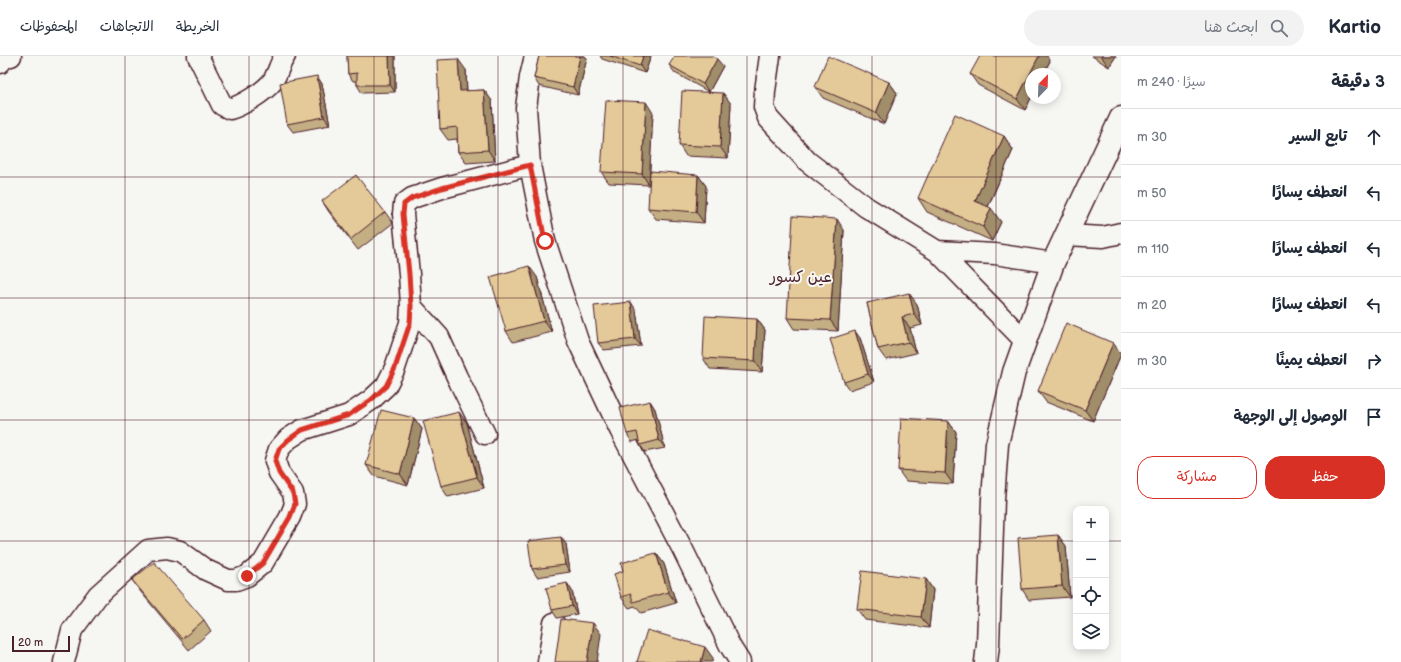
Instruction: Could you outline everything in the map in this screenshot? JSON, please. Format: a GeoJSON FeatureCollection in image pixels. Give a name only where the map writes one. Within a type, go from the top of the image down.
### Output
{"type":"FeatureCollection","features":[{"type":"Feature","properties":{"kind":"main road"},"geometry":{"type":"LineString","coordinates":[[986,662],[988,645],[993,499],[997,444],[1014,372],[1053,264],[1121,118]]}},
{"type":"Feature","properties":{"kind":"street"},"geometry":{"type":"LineString","coordinates":[[0,63],[4,58],[11,56]]}},
{"type":"Feature","properties":{"kind":"street"},"geometry":{"type":"LineString","coordinates":[[198,56],[222,105],[230,109],[238,107],[254,97],[272,82],[285,56]]}},
{"type":"Feature","properties":{"kind":"street"},"geometry":{"type":"LineString","coordinates":[[535,56],[530,77],[526,108],[530,165],[545,241],[578,341],[620,430],[683,550],[726,639],[740,662]]}},
{"type":"Feature","properties":{"kind":"street"},"geometry":{"type":"LineString","coordinates":[[770,56],[764,107],[768,118],[807,162],[866,207],[937,251],[1025,341]]}},
{"type":"Feature","properties":{"kind":"street"},"geometry":{"type":"LineString","coordinates":[[64,662],[72,630],[98,595],[148,550],[167,548],[180,551],[206,570],[228,580],[236,580],[247,576],[263,563],[290,517],[295,504],[293,493],[279,473],[275,461],[279,449],[288,440],[302,430],[349,415],[371,400],[386,386],[395,368],[410,323],[411,306],[403,214],[404,204],[412,198],[442,188],[530,165]]}},
{"type":"Feature","properties":{"kind":"street"},"geometry":{"type":"LineString","coordinates":[[1066,235],[1103,237],[1121,233]]}},
{"type":"Feature","properties":{"kind":"street"},"geometry":{"type":"LineString","coordinates":[[937,251],[995,254],[1053,264]]}},
{"type":"Feature","properties":{"kind":"street"},"geometry":{"type":"LineString","coordinates":[[411,306],[439,337],[485,434]]}},
{"type":"Feature","properties":{"kind":"street"},"geometry":{"type":"LineString","coordinates":[[548,662],[554,622]]}},
{"type":"Feature","properties":{"kind":"building"},"geometry":{"type":"Polygon","coordinates":[[[347,56],[389,56],[390,85],[357,85],[357,73],[348,74],[347,56]]]}},
{"type":"Feature","properties":{"kind":"building"},"geometry":{"type":"Polygon","coordinates":[[[539,56],[580,56],[573,87],[534,78],[539,56]]]}},
{"type":"Feature","properties":{"kind":"building"},"geometry":{"type":"Polygon","coordinates":[[[610,56],[643,56],[640,66],[610,56]]]}},
{"type":"Feature","properties":{"kind":"building"},"geometry":{"type":"Polygon","coordinates":[[[675,56],[712,56],[717,59],[703,84],[669,65],[675,56]]]}},
{"type":"Feature","properties":{"kind":"building"},"geometry":{"type":"Polygon","coordinates":[[[828,56],[889,82],[876,113],[815,87],[828,56]]]}},
{"type":"Feature","properties":{"kind":"building"},"geometry":{"type":"Polygon","coordinates":[[[980,56],[1039,56],[1033,68],[1025,68],[1025,83],[1017,99],[970,74],[980,56]]]}},
{"type":"Feature","properties":{"kind":"building"},"geometry":{"type":"Polygon","coordinates":[[[458,59],[460,91],[484,90],[488,150],[458,152],[457,127],[440,129],[437,60],[458,59]]]}},
{"type":"Feature","properties":{"kind":"building"},"geometry":{"type":"Polygon","coordinates":[[[317,76],[324,117],[287,124],[280,83],[317,76]]]}},
{"type":"Feature","properties":{"kind":"building"},"geometry":{"type":"Polygon","coordinates":[[[682,91],[723,93],[720,147],[679,145],[682,91]]]}},
{"type":"Feature","properties":{"kind":"building"},"geometry":{"type":"Polygon","coordinates":[[[606,100],[646,102],[642,174],[601,172],[606,100]]]}},
{"type":"Feature","properties":{"kind":"building"},"geometry":{"type":"Polygon","coordinates":[[[955,114],[1004,136],[975,201],[991,208],[983,227],[918,198],[955,114]]]}},
{"type":"Feature","properties":{"kind":"building"},"geometry":{"type":"Polygon","coordinates":[[[650,171],[698,175],[696,212],[648,208],[650,171]]]}},
{"type":"Feature","properties":{"kind":"building"},"geometry":{"type":"Polygon","coordinates":[[[356,175],[385,212],[351,239],[322,201],[356,175]]]}},
{"type":"Feature","properties":{"kind":"building"},"geometry":{"type":"Polygon","coordinates":[[[793,216],[837,219],[830,320],[787,318],[793,216]]]}},
{"type":"Feature","properties":{"kind":"building"},"geometry":{"type":"Polygon","coordinates":[[[529,266],[544,321],[506,331],[490,277],[529,266]]]}},
{"type":"Feature","properties":{"kind":"building"},"geometry":{"type":"Polygon","coordinates":[[[909,293],[914,314],[902,317],[908,342],[878,349],[867,303],[909,293]]]}},
{"type":"Feature","properties":{"kind":"building"},"geometry":{"type":"Polygon","coordinates":[[[631,302],[635,339],[598,343],[594,306],[631,302]]]}},
{"type":"Feature","properties":{"kind":"building"},"geometry":{"type":"Polygon","coordinates":[[[705,316],[757,319],[755,361],[703,358],[705,316]]]}},
{"type":"Feature","properties":{"kind":"building"},"geometry":{"type":"Polygon","coordinates":[[[1066,323],[1113,343],[1085,410],[1038,391],[1066,323]]]}},
{"type":"Feature","properties":{"kind":"building"},"geometry":{"type":"Polygon","coordinates":[[[855,331],[868,374],[844,382],[830,339],[855,331]]]}},
{"type":"Feature","properties":{"kind":"building"},"geometry":{"type":"Polygon","coordinates":[[[650,401],[659,440],[640,445],[637,432],[627,434],[620,408],[650,401]]]}},
{"type":"Feature","properties":{"kind":"building"},"geometry":{"type":"Polygon","coordinates":[[[381,410],[414,418],[400,474],[366,465],[381,410]]]}},
{"type":"Feature","properties":{"kind":"building"},"geometry":{"type":"Polygon","coordinates":[[[459,412],[477,477],[441,486],[423,421],[459,412]]]}},
{"type":"Feature","properties":{"kind":"building"},"geometry":{"type":"Polygon","coordinates":[[[901,418],[948,421],[945,473],[898,470],[901,418]]]}},
{"type":"Feature","properties":{"kind":"building"},"geometry":{"type":"Polygon","coordinates":[[[1058,535],[1062,586],[1022,589],[1018,538],[1058,535]]]}},
{"type":"Feature","properties":{"kind":"building"},"geometry":{"type":"Polygon","coordinates":[[[561,537],[565,565],[532,569],[528,541],[561,537]]]}},
{"type":"Feature","properties":{"kind":"building"},"geometry":{"type":"Polygon","coordinates":[[[656,553],[668,592],[633,602],[631,594],[621,597],[614,574],[623,571],[621,563],[656,553]]]}},
{"type":"Feature","properties":{"kind":"building"},"geometry":{"type":"Polygon","coordinates":[[[154,562],[204,620],[182,639],[132,580],[154,562]]]}},
{"type":"Feature","properties":{"kind":"building"},"geometry":{"type":"Polygon","coordinates":[[[862,571],[926,579],[921,617],[857,609],[862,571]]]}},
{"type":"Feature","properties":{"kind":"building"},"geometry":{"type":"Polygon","coordinates":[[[567,583],[572,606],[552,610],[546,588],[567,583]]]}},
{"type":"Feature","properties":{"kind":"building"},"geometry":{"type":"Polygon","coordinates":[[[561,619],[593,623],[587,662],[555,662],[561,619]]]}},
{"type":"Feature","properties":{"kind":"building"},"geometry":{"type":"Polygon","coordinates":[[[647,630],[705,647],[701,662],[637,662],[647,630]]]}},
{"type":"Feature","properties":{"kind":"district","name":"عين كسور"},"geometry":{"type":"Point","coordinates":[801,276]}},
{"type":"Feature","properties":{"kind":"route"},"geometry":{"type":"LineString","coordinates":[[247,576],[263,563],[290,517],[295,504],[290,486],[279,473],[275,461],[279,449],[288,440],[302,430],[349,415],[371,400],[386,386],[395,368],[410,323],[411,306],[403,214],[404,204],[412,198],[442,188],[530,165],[545,241]]}}]}
